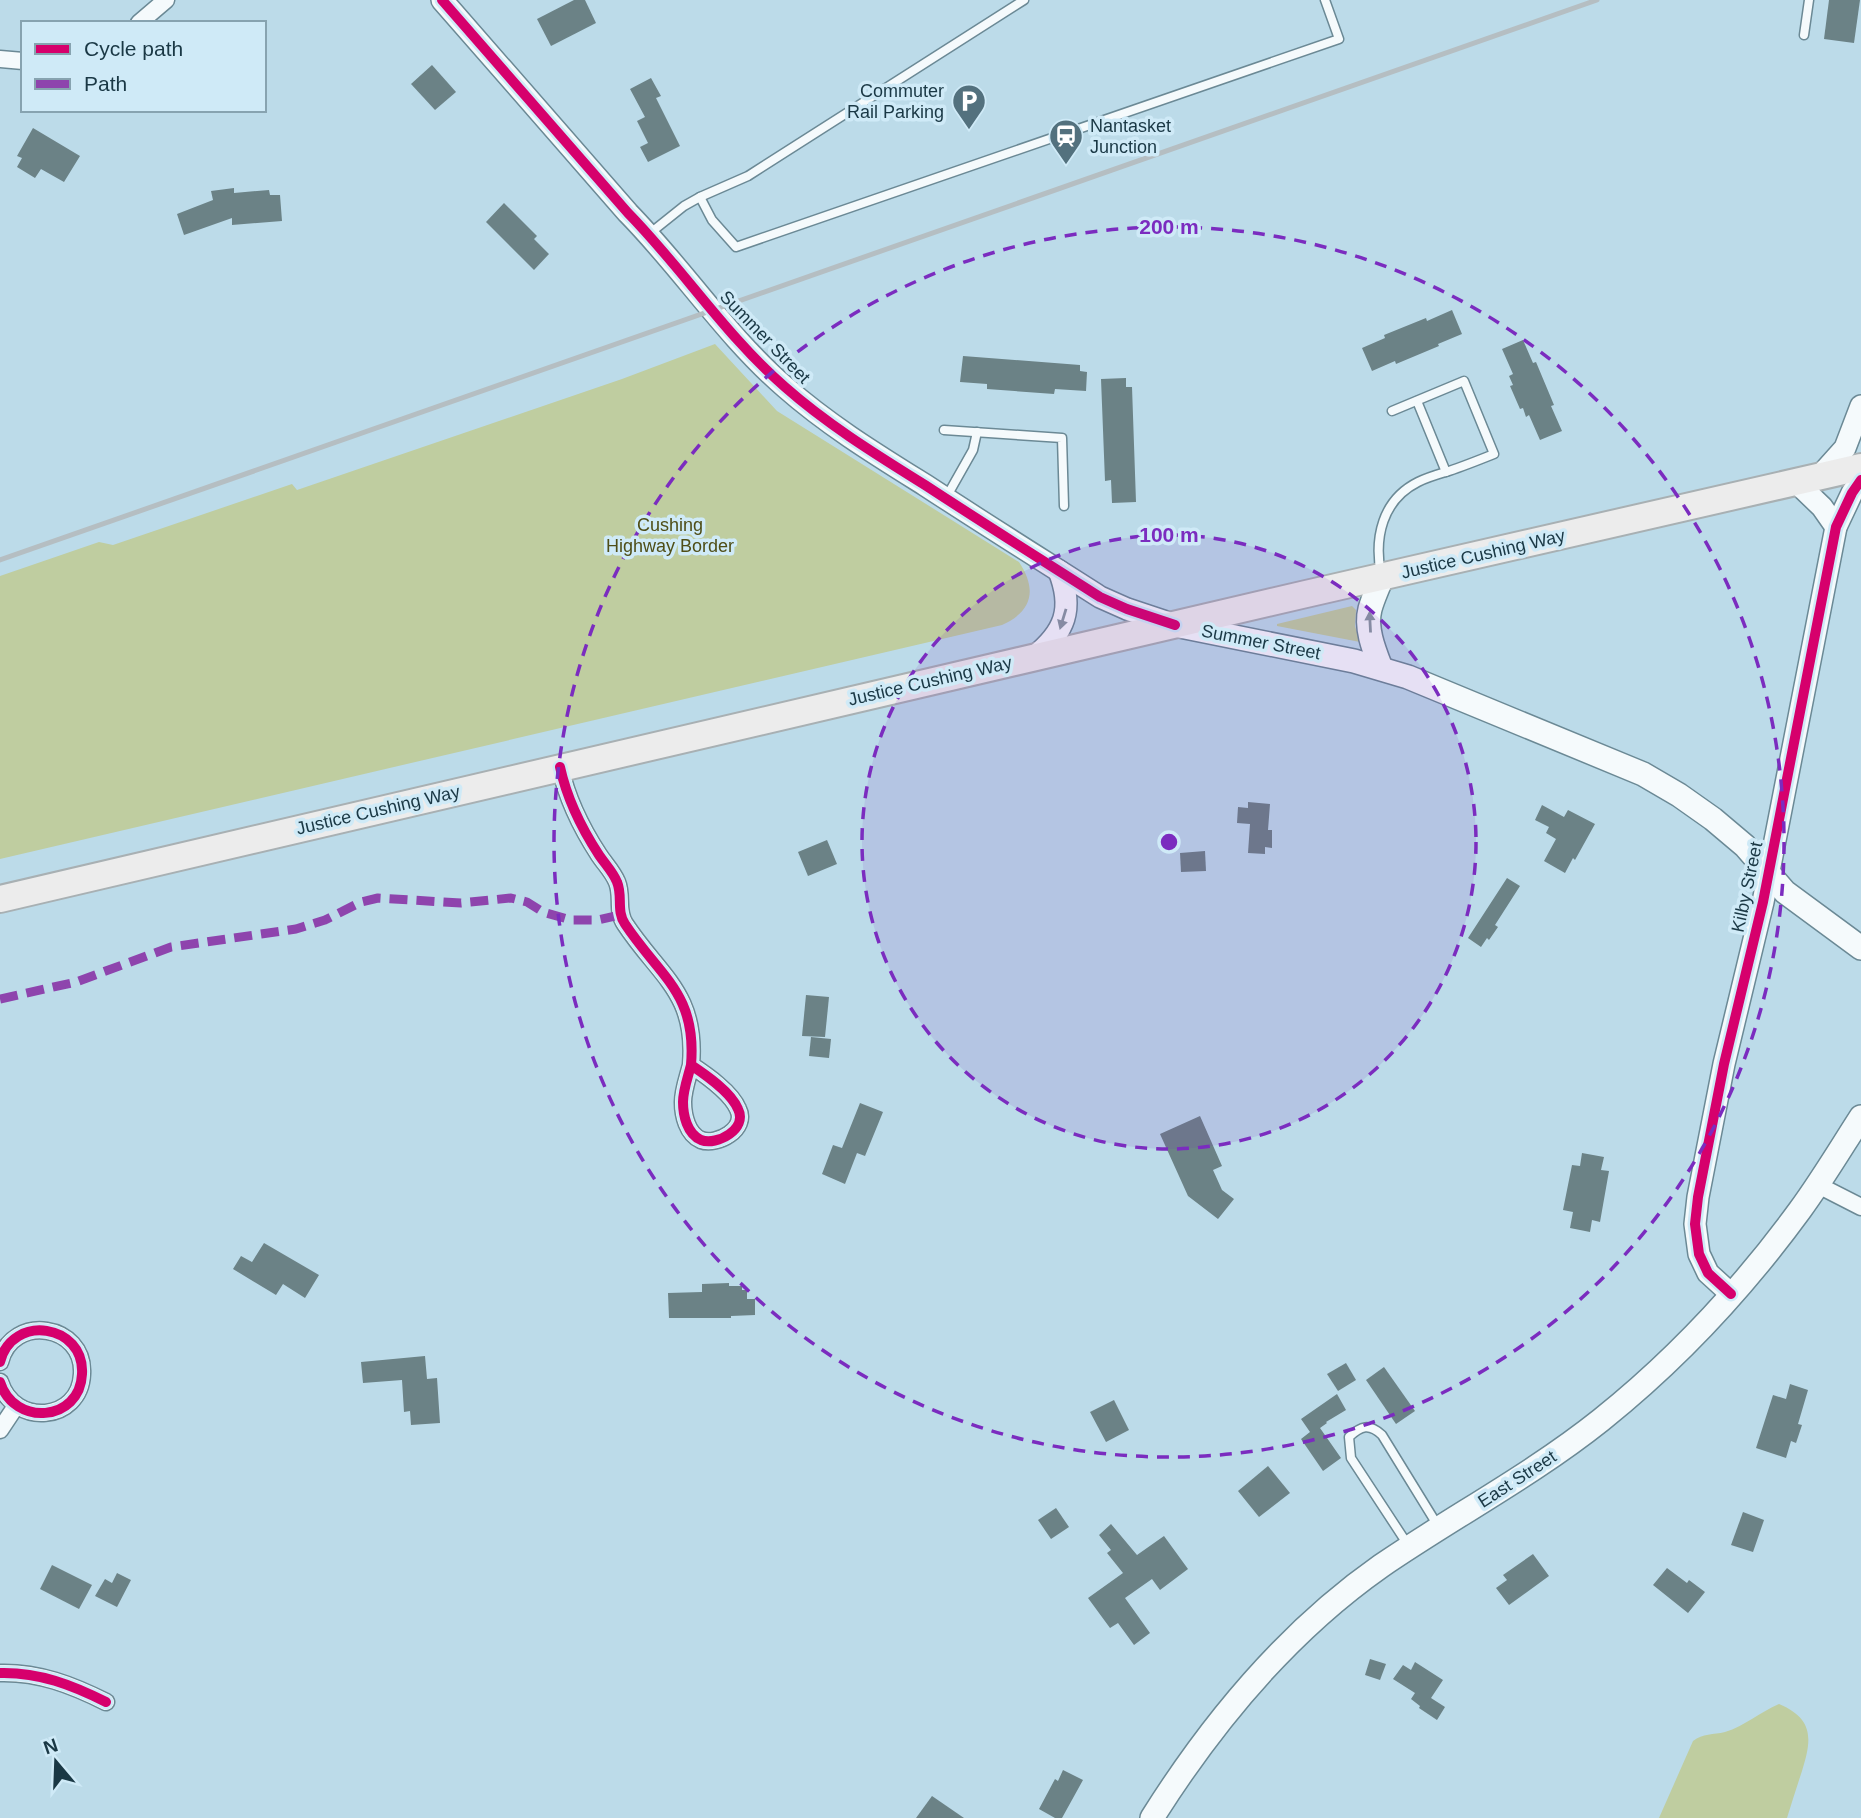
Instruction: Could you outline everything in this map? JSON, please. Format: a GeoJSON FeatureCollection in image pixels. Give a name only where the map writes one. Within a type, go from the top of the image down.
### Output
{"type":"FeatureCollection","features":[{"type":"Feature","properties":{"kind":"main road","name":"Justice Cushing Way"},"geometry":{"type":"LineString","coordinates":[[0,899],[1033,657],[1861,467]]}},
{"type":"Feature","properties":{"kind":"main road"},"geometry":{"type":"LineString","coordinates":[[1381,668],[1368,621],[1382,577]]}},
{"type":"Feature","properties":{"kind":"main road","name":"Summer Street"},"geometry":{"type":"LineString","coordinates":[[1175,625],[1381,668],[1444,691],[1661,783],[1745,846],[1785,891],[1861,948]]}},
{"type":"Feature","properties":{"kind":"main road","name":"East Street"},"geometry":{"type":"LineString","coordinates":[[1152,1818],[1169,1790],[1220,1721],[1266,1666],[1307,1625],[1409,1547],[1529,1471],[1599,1422],[1672,1359],[1786,1229],[1818,1185],[1861,1117]]}},
{"type":"Feature","properties":{"kind":"street"},"geometry":{"type":"LineString","coordinates":[[141,21],[166,0]]}},
{"type":"Feature","properties":{"kind":"street","name":"Summer Street"},"geometry":{"type":"LineString","coordinates":[[442,0],[740,341],[788,389],[839,429],[1100,597],[1175,625]]}},
{"type":"Feature","properties":{"kind":"street"},"geometry":{"type":"LineString","coordinates":[[0,59],[21,61]]}},
{"type":"Feature","properties":{"kind":"street"},"geometry":{"type":"LineString","coordinates":[[1836,527],[1808,480],[1845,448],[1861,406]]}},
{"type":"Feature","properties":{"kind":"street","name":"Kilby Street"},"geometry":{"type":"LineString","coordinates":[[1731,1294],[1712,1278],[1702,1260],[1696,1237],[1696,1210],[1724,1063],[1768,873],[1836,527],[1861,480]]}},
{"type":"Feature","properties":{"kind":"street"},"geometry":{"type":"LineString","coordinates":[[1033,657],[1049,645],[1066,616],[1065,586],[1059,571]]}},
{"type":"Feature","properties":{"kind":"street"},"geometry":{"type":"LineString","coordinates":[[560,767],[572,807],[618,883],[622,919],[677,992],[685,1008],[691,1034],[691,1065],[683,1112],[690,1130],[701,1140],[730,1134],[739,1124],[738,1108],[717,1085],[691,1065]]}},
{"type":"Feature","properties":{"kind":"street"},"geometry":{"type":"LineString","coordinates":[[1818,1185],[1861,1207]]}},
{"type":"Feature","properties":{"kind":"street"},"geometry":{"type":"LineString","coordinates":[[0,1362],[6,1347],[14,1339],[23,1333],[45,1330],[66,1338],[79,1354],[82,1365],[80,1386],[68,1403],[48,1413],[26,1411],[16,1406],[8,1398],[0,1382]]}},
{"type":"Feature","properties":{"kind":"street"},"geometry":{"type":"LineString","coordinates":[[0,1430],[16,1406]]}},
{"type":"Feature","properties":{"kind":"street"},"geometry":{"type":"LineString","coordinates":[[0,1673],[53,1679],[106,1702]]}},
{"type":"Feature","properties":{"kind":"lane"},"geometry":{"type":"LineString","coordinates":[[649,234],[684,206],[748,176],[1024,0]]}},
{"type":"Feature","properties":{"kind":"lane"},"geometry":{"type":"LineString","coordinates":[[700,197],[712,220],[736,247],[1339,39],[1325,0]]}},
{"type":"Feature","properties":{"kind":"lane"},"geometry":{"type":"LineString","coordinates":[[1804,35],[1809,0]]}},
{"type":"Feature","properties":{"kind":"lane"},"geometry":{"type":"LineString","coordinates":[[1382,577],[1378,551],[1380,528],[1390,508],[1403,492],[1428,478],[1494,454],[1464,381],[1392,411]]}},
{"type":"Feature","properties":{"kind":"lane"},"geometry":{"type":"LineString","coordinates":[[1417,401],[1446,472]]}},
{"type":"Feature","properties":{"kind":"lane"},"geometry":{"type":"LineString","coordinates":[[944,429],[1062,438],[1064,506]]}},
{"type":"Feature","properties":{"kind":"lane"},"geometry":{"type":"LineString","coordinates":[[946,499],[973,450],[977,432]]}},
{"type":"Feature","properties":{"kind":"lane"},"geometry":{"type":"LineString","coordinates":[[1409,1547],[1351,1458],[1349,1437],[1357,1430],[1367,1427],[1382,1435],[1440,1528]]}},
{"type":"Feature","properties":{"kind":"green space","name":"Cushing Highway Border"},"geometry":{"type":"Polygon","coordinates":[[[715,344],[777,411],[1019,562],[1030,590],[1026,606],[1020,613],[1002,625],[0,859],[0,576],[99,542],[113,545],[292,484],[297,490],[622,379],[715,344]]]}},
{"type":"Feature","properties":{"kind":"green space"},"geometry":{"type":"Polygon","coordinates":[[[1352,606],[1356,610],[1355,626],[1360,642],[1277,626],[1277,624],[1352,606]]]}},
{"type":"Feature","properties":{"kind":"green space"},"geometry":{"type":"Polygon","coordinates":[[[1779,1704],[1799,1716],[1807,1731],[1808,1740],[1808,1749],[1787,1818],[1659,1818],[1693,1741],[1704,1735],[1732,1729],[1779,1704]]]}},
{"type":"Feature","properties":{"kind":"building"},"geometry":{"type":"Polygon","coordinates":[[[574,0],[585,0],[596,23],[551,46],[537,19],[574,0]]]}},
{"type":"Feature","properties":{"kind":"building"},"geometry":{"type":"Polygon","coordinates":[[[1829,0],[1860,0],[1854,43],[1824,39],[1829,0]]]}},
{"type":"Feature","properties":{"kind":"building"},"geometry":{"type":"Polygon","coordinates":[[[432,65],[456,92],[435,110],[411,84],[432,65]]]}},
{"type":"Feature","properties":{"kind":"building"},"geometry":{"type":"Polygon","coordinates":[[[651,78],[661,96],[656,98],[680,146],[648,162],[640,147],[648,143],[637,121],[645,117],[630,89],[651,78]]]}},
{"type":"Feature","properties":{"kind":"building"},"geometry":{"type":"Polygon","coordinates":[[[33,128],[80,156],[64,182],[41,169],[35,178],[17,167],[22,158],[17,156],[33,128]]]}},
{"type":"Feature","properties":{"kind":"building"},"geometry":{"type":"Polygon","coordinates":[[[234,188],[234,193],[269,190],[270,195],[280,195],[282,221],[232,225],[232,218],[184,235],[177,214],[213,200],[211,191],[234,188]]]}},
{"type":"Feature","properties":{"kind":"building"},"geometry":{"type":"Polygon","coordinates":[[[504,203],[537,236],[534,239],[549,254],[534,270],[486,222],[504,203]]]}},
{"type":"Feature","properties":{"kind":"building"},"geometry":{"type":"Polygon","coordinates":[[[1452,310],[1462,334],[1396,364],[1395,361],[1372,371],[1362,348],[1385,338],[1384,335],[1452,310]]]}},
{"type":"Feature","properties":{"kind":"building"},"geometry":{"type":"Polygon","coordinates":[[[1523,340],[1533,363],[1536,362],[1562,431],[1540,440],[1529,415],[1526,417],[1523,408],[1520,409],[1510,386],[1513,385],[1509,376],[1513,374],[1502,349],[1523,340]]]}},
{"type":"Feature","properties":{"kind":"building"},"geometry":{"type":"Polygon","coordinates":[[[963,356],[1080,365],[1080,371],[1087,372],[1086,391],[1055,389],[1054,394],[987,389],[987,384],[960,382],[963,356]]]}},
{"type":"Feature","properties":{"kind":"building"},"geometry":{"type":"Polygon","coordinates":[[[1126,378],[1126,387],[1132,387],[1136,502],[1112,503],[1111,480],[1105,481],[1101,379],[1126,378]]]}},
{"type":"Feature","properties":{"kind":"building"},"geometry":{"type":"Polygon","coordinates":[[[1248,802],[1270,804],[1268,830],[1272,830],[1272,848],[1265,847],[1265,854],[1248,853],[1250,824],[1237,823],[1238,807],[1248,808],[1248,802]]]}},
{"type":"Feature","properties":{"kind":"building"},"geometry":{"type":"Polygon","coordinates":[[[1542,805],[1564,817],[1568,810],[1595,824],[1565,873],[1544,861],[1556,839],[1546,833],[1549,827],[1535,820],[1542,805]]]}},
{"type":"Feature","properties":{"kind":"building"},"geometry":{"type":"Polygon","coordinates":[[[827,840],[837,864],[808,876],[798,852],[827,840]]]}},
{"type":"Feature","properties":{"kind":"building"},"geometry":{"type":"Polygon","coordinates":[[[1205,851],[1206,871],[1181,872],[1180,853],[1205,851]]]}},
{"type":"Feature","properties":{"kind":"building"},"geometry":{"type":"Polygon","coordinates":[[[1507,878],[1520,886],[1495,925],[1498,927],[1481,947],[1468,938],[1507,878]]]}},
{"type":"Feature","properties":{"kind":"building"},"geometry":{"type":"Polygon","coordinates":[[[806,995],[829,997],[825,1037],[802,1036],[806,995]]]}},
{"type":"Feature","properties":{"kind":"building"},"geometry":{"type":"Polygon","coordinates":[[[811,1037],[831,1039],[829,1058],[809,1056],[811,1037]]]}},
{"type":"Feature","properties":{"kind":"building"},"geometry":{"type":"Polygon","coordinates":[[[860,1103],[883,1112],[865,1156],[857,1153],[845,1184],[822,1174],[833,1145],[842,1148],[860,1103]]]}},
{"type":"Feature","properties":{"kind":"building"},"geometry":{"type":"Polygon","coordinates":[[[1200,1116],[1222,1166],[1213,1170],[1222,1190],[1234,1199],[1218,1219],[1188,1196],[1160,1134],[1200,1116]]]}},
{"type":"Feature","properties":{"kind":"building"},"geometry":{"type":"Polygon","coordinates":[[[1582,1153],[1604,1157],[1601,1170],[1609,1171],[1600,1222],[1592,1220],[1590,1232],[1570,1228],[1573,1212],[1563,1210],[1572,1165],[1580,1166],[1582,1153]]]}},
{"type":"Feature","properties":{"kind":"building"},"geometry":{"type":"Polygon","coordinates":[[[264,1243],[319,1275],[305,1298],[283,1284],[276,1295],[233,1269],[241,1256],[252,1262],[264,1243]]]}},
{"type":"Feature","properties":{"kind":"building"},"geometry":{"type":"Polygon","coordinates":[[[729,1283],[729,1286],[742,1286],[742,1290],[747,1290],[747,1299],[755,1299],[755,1315],[731,1318],[669,1318],[668,1293],[702,1292],[702,1284],[729,1283]]]}},
{"type":"Feature","properties":{"kind":"building"},"geometry":{"type":"Polygon","coordinates":[[[425,1356],[427,1379],[437,1378],[440,1423],[411,1425],[410,1411],[404,1412],[402,1380],[363,1383],[361,1362],[425,1356]]]}},
{"type":"Feature","properties":{"kind":"building"},"geometry":{"type":"Polygon","coordinates":[[[1346,1363],[1356,1380],[1338,1391],[1327,1374],[1346,1363]]]}},
{"type":"Feature","properties":{"kind":"building"},"geometry":{"type":"Polygon","coordinates":[[[1384,1367],[1415,1411],[1396,1424],[1366,1380],[1384,1367]]]}},
{"type":"Feature","properties":{"kind":"building"},"geometry":{"type":"Polygon","coordinates":[[[1790,1384],[1808,1390],[1798,1424],[1802,1425],[1796,1443],[1791,1441],[1786,1458],[1756,1448],[1773,1395],[1786,1399],[1790,1384]]]}},
{"type":"Feature","properties":{"kind":"building"},"geometry":{"type":"Polygon","coordinates":[[[1337,1394],[1346,1410],[1320,1428],[1341,1458],[1323,1471],[1301,1439],[1310,1432],[1301,1419],[1337,1394]]]}},
{"type":"Feature","properties":{"kind":"building"},"geometry":{"type":"Polygon","coordinates":[[[1114,1400],[1129,1430],[1106,1442],[1090,1412],[1114,1400]]]}},
{"type":"Feature","properties":{"kind":"building"},"geometry":{"type":"Polygon","coordinates":[[[1268,1466],[1290,1493],[1259,1517],[1238,1491],[1268,1466]]]}},
{"type":"Feature","properties":{"kind":"building"},"geometry":{"type":"Polygon","coordinates":[[[1056,1508],[1069,1527],[1051,1539],[1038,1520],[1056,1508]]]}},
{"type":"Feature","properties":{"kind":"building"},"geometry":{"type":"Polygon","coordinates":[[[1743,1512],[1764,1520],[1753,1552],[1731,1545],[1743,1512]]]}},
{"type":"Feature","properties":{"kind":"building"},"geometry":{"type":"Polygon","coordinates":[[[1111,1524],[1137,1555],[1164,1536],[1188,1569],[1160,1590],[1152,1579],[1125,1598],[1150,1633],[1134,1645],[1118,1623],[1110,1628],[1088,1598],[1123,1573],[1107,1553],[1111,1550],[1099,1535],[1111,1524]]]}},
{"type":"Feature","properties":{"kind":"building"},"geometry":{"type":"Polygon","coordinates":[[[1533,1554],[1549,1576],[1509,1605],[1496,1588],[1507,1580],[1503,1575],[1533,1554]]]}},
{"type":"Feature","properties":{"kind":"building"},"geometry":{"type":"Polygon","coordinates":[[[52,1565],[92,1585],[79,1609],[40,1589],[52,1565]]]}},
{"type":"Feature","properties":{"kind":"building"},"geometry":{"type":"Polygon","coordinates":[[[1667,1568],[1705,1592],[1688,1613],[1653,1585],[1667,1568]]]}},
{"type":"Feature","properties":{"kind":"building"},"geometry":{"type":"Polygon","coordinates":[[[117,1573],[131,1580],[117,1607],[95,1596],[105,1579],[112,1583],[117,1573]]]}},
{"type":"Feature","properties":{"kind":"building"},"geometry":{"type":"Polygon","coordinates":[[[1370,1659],[1386,1664],[1380,1680],[1365,1675],[1370,1659]]]}},
{"type":"Feature","properties":{"kind":"building"},"geometry":{"type":"Polygon","coordinates":[[[1415,1662],[1443,1680],[1431,1698],[1445,1707],[1437,1720],[1411,1699],[1415,1693],[1393,1679],[1403,1665],[1411,1670],[1415,1662]]]}},
{"type":"Feature","properties":{"kind":"building"},"geometry":{"type":"Polygon","coordinates":[[[1063,1770],[1083,1780],[1062,1818],[1055,1818],[1039,1809],[1063,1770]]]}},
{"type":"Feature","properties":{"kind":"building"},"geometry":{"type":"Polygon","coordinates":[[[932,1796],[964,1818],[916,1818],[932,1796]]]}},
{"type":"Feature","properties":{"kind":"railway"},"geometry":{"type":"LineString","coordinates":[[0,560],[1597,0]]}},
{"type":"Feature","properties":{"kind":"marked path"},"geometry":{"type":"LineString","coordinates":[[0,999],[76,982],[171,947],[296,929],[325,920],[361,902],[378,898],[461,903],[511,898],[527,902],[543,912],[571,920],[598,920],[620,915]]}},
{"type":"Feature","properties":{"kind":"cycle path"},"geometry":{"type":"LineString","coordinates":[[442,0],[743,346],[785,387],[853,439],[1100,597],[1175,625]]}},
{"type":"Feature","properties":{"kind":"cycle path"},"geometry":{"type":"LineString","coordinates":[[1731,1294],[1708,1273],[1699,1254],[1695,1224],[1698,1197],[1724,1064],[1763,902],[1836,527],[1861,480]]}},
{"type":"Feature","properties":{"kind":"cycle path"},"geometry":{"type":"LineString","coordinates":[[560,767],[581,824],[617,882],[622,919],[682,1003],[691,1040],[691,1065],[724,1090],[738,1109],[739,1123],[722,1138],[701,1140],[692,1133],[687,1124],[683,1097],[691,1065]]}},
{"type":"Feature","properties":{"kind":"cycle path"},"geometry":{"type":"LineString","coordinates":[[0,1362],[7,1346],[18,1336],[32,1331],[47,1331],[61,1335],[72,1344],[80,1357],[82,1374],[78,1390],[70,1402],[46,1413],[32,1412],[18,1406],[7,1397],[0,1382]]}},
{"type":"Feature","properties":{"kind":"cycle path"},"geometry":{"type":"LineString","coordinates":[[0,1673],[55,1681],[106,1702]]}},
{"type":"Feature","properties":{"kind":"place","name":"Commuter Rail Parking"},"geometry":{"type":"Point","coordinates":[969,131]}},
{"type":"Feature","properties":{"kind":"place","name":"Nantasket Junction"},"geometry":{"type":"Point","coordinates":[1066,166]}}]}
